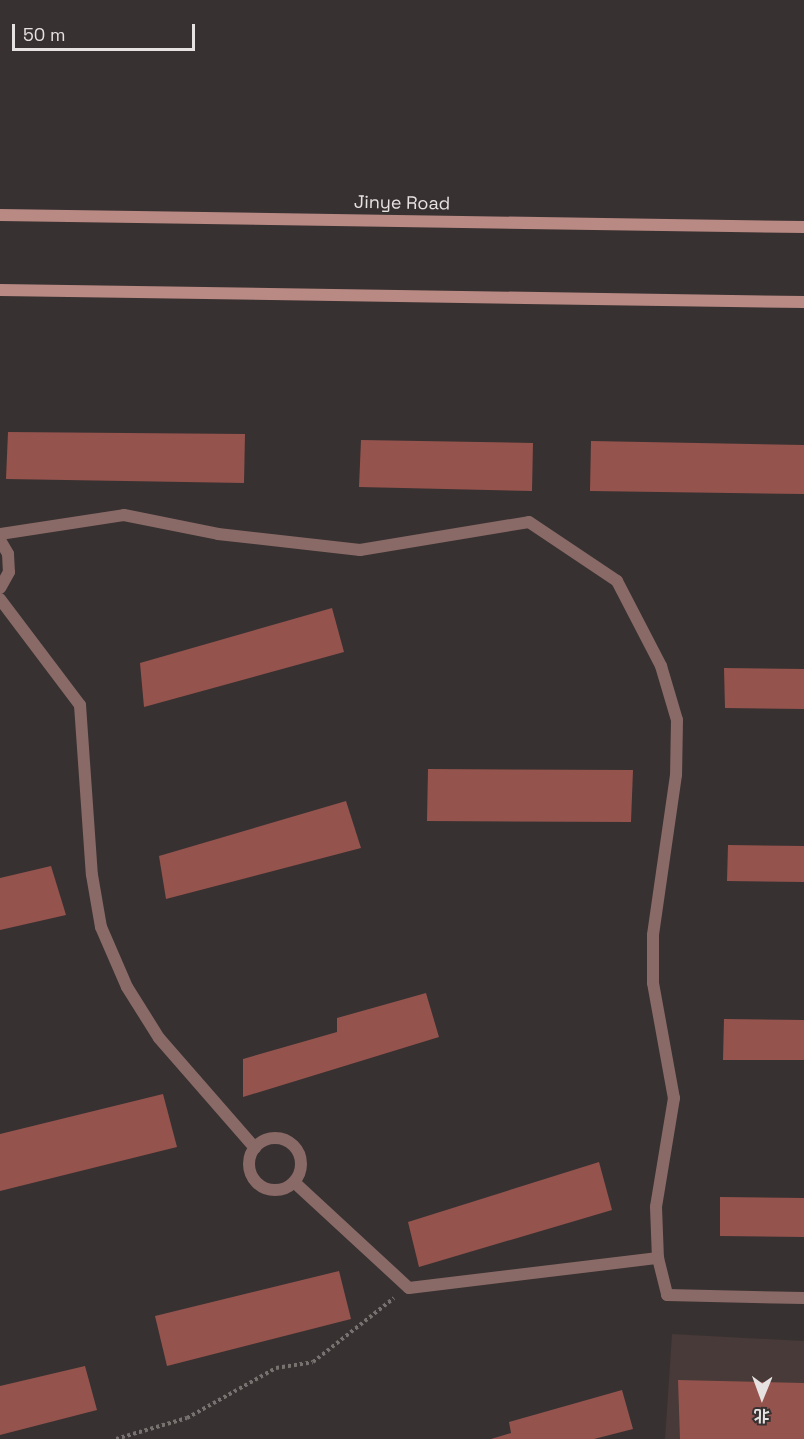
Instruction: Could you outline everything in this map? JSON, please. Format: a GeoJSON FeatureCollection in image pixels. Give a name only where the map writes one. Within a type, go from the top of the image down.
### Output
{"type":"FeatureCollection","features":[{"type":"Feature","properties":{"kind":"main road","name":"Jinye Road"},"geometry":{"type":"LineString","coordinates":[[0,215],[804,227]]}},
{"type":"Feature","properties":{"kind":"main road"},"geometry":{"type":"LineString","coordinates":[[0,290],[804,302]]}},
{"type":"Feature","properties":{"kind":"street"},"geometry":{"type":"LineString","coordinates":[[0,534],[124,515],[218,534],[360,550],[530,522],[617,581],[661,666],[677,720],[676,776],[653,935],[653,983],[674,1098],[656,1207],[658,1258],[667,1295],[804,1298]]}},
{"type":"Feature","properties":{"kind":"street"},"geometry":{"type":"LineString","coordinates":[[0,540],[8,554],[9,572],[0,588]]}},
{"type":"Feature","properties":{"kind":"street"},"geometry":{"type":"LineString","coordinates":[[0,599],[80,705],[92,875],[101,927],[127,987],[179,1064],[255,1148]]}},
{"type":"Feature","properties":{"kind":"street"},"geometry":{"type":"LineString","coordinates":[[277,1138],[292,1144],[301,1158],[294,1182],[279,1189],[256,1180],[250,1164],[255,1148],[277,1138]]}},
{"type":"Feature","properties":{"kind":"street"},"geometry":{"type":"LineString","coordinates":[[294,1182],[409,1288],[658,1258]]}},
{"type":"Feature","properties":{"kind":"path"},"geometry":{"type":"LineString","coordinates":[[116,1439],[187,1418],[276,1368],[313,1362],[409,1288]]}},
{"type":"Feature","properties":{"kind":"shaded area"},"geometry":{"type":"Polygon","coordinates":[[[672,1334],[804,1341],[804,1439],[665,1439],[672,1334]]]}},
{"type":"Feature","properties":{"kind":"building"},"geometry":{"type":"Polygon","coordinates":[[[8,432],[245,434],[244,483],[6,479],[8,432]]]}},
{"type":"Feature","properties":{"kind":"building"},"geometry":{"type":"Polygon","coordinates":[[[361,440],[533,443],[532,491],[359,487],[361,440]]]}},
{"type":"Feature","properties":{"kind":"building"},"geometry":{"type":"Polygon","coordinates":[[[591,441],[804,445],[804,494],[590,491],[591,441]]]}},
{"type":"Feature","properties":{"kind":"building"},"geometry":{"type":"Polygon","coordinates":[[[332,608],[344,652],[144,707],[140,663],[332,608]]]}},
{"type":"Feature","properties":{"kind":"building"},"geometry":{"type":"Polygon","coordinates":[[[724,668],[804,669],[804,709],[725,708],[724,668]]]}},
{"type":"Feature","properties":{"kind":"building"},"geometry":{"type":"Polygon","coordinates":[[[428,769],[633,770],[631,822],[427,821],[428,769]]]}},
{"type":"Feature","properties":{"kind":"building"},"geometry":{"type":"Polygon","coordinates":[[[346,801],[361,848],[166,899],[159,856],[346,801]]]}},
{"type":"Feature","properties":{"kind":"building"},"geometry":{"type":"Polygon","coordinates":[[[728,845],[804,846],[804,882],[727,881],[728,845]]]}},
{"type":"Feature","properties":{"kind":"building"},"geometry":{"type":"Polygon","coordinates":[[[51,866],[66,915],[0,930],[0,878],[51,866]]]}},
{"type":"Feature","properties":{"kind":"building"},"geometry":{"type":"Polygon","coordinates":[[[426,993],[439,1037],[243,1097],[243,1059],[337,1032],[337,1018],[426,993]]]}},
{"type":"Feature","properties":{"kind":"building"},"geometry":{"type":"Polygon","coordinates":[[[724,1019],[804,1020],[804,1060],[723,1060],[724,1019]]]}},
{"type":"Feature","properties":{"kind":"building"},"geometry":{"type":"Polygon","coordinates":[[[163,1094],[177,1147],[0,1191],[0,1134],[163,1094]]]}},
{"type":"Feature","properties":{"kind":"building"},"geometry":{"type":"Polygon","coordinates":[[[599,1162],[612,1210],[419,1267],[408,1222],[599,1162]]]}},
{"type":"Feature","properties":{"kind":"building"},"geometry":{"type":"Polygon","coordinates":[[[720,1197],[804,1198],[804,1237],[720,1236],[720,1197]]]}},
{"type":"Feature","properties":{"kind":"building"},"geometry":{"type":"Polygon","coordinates":[[[339,1271],[351,1319],[167,1366],[155,1316],[339,1271]]]}},
{"type":"Feature","properties":{"kind":"building"},"geometry":{"type":"Polygon","coordinates":[[[85,1366],[97,1410],[0,1435],[0,1386],[85,1366]]]}},
{"type":"Feature","properties":{"kind":"building"},"geometry":{"type":"Polygon","coordinates":[[[678,1380],[804,1383],[804,1439],[680,1439],[678,1380]]]}},
{"type":"Feature","properties":{"kind":"building"},"geometry":{"type":"Polygon","coordinates":[[[622,1390],[633,1429],[594,1439],[491,1439],[511,1433],[509,1422],[622,1390]]]}}]}
